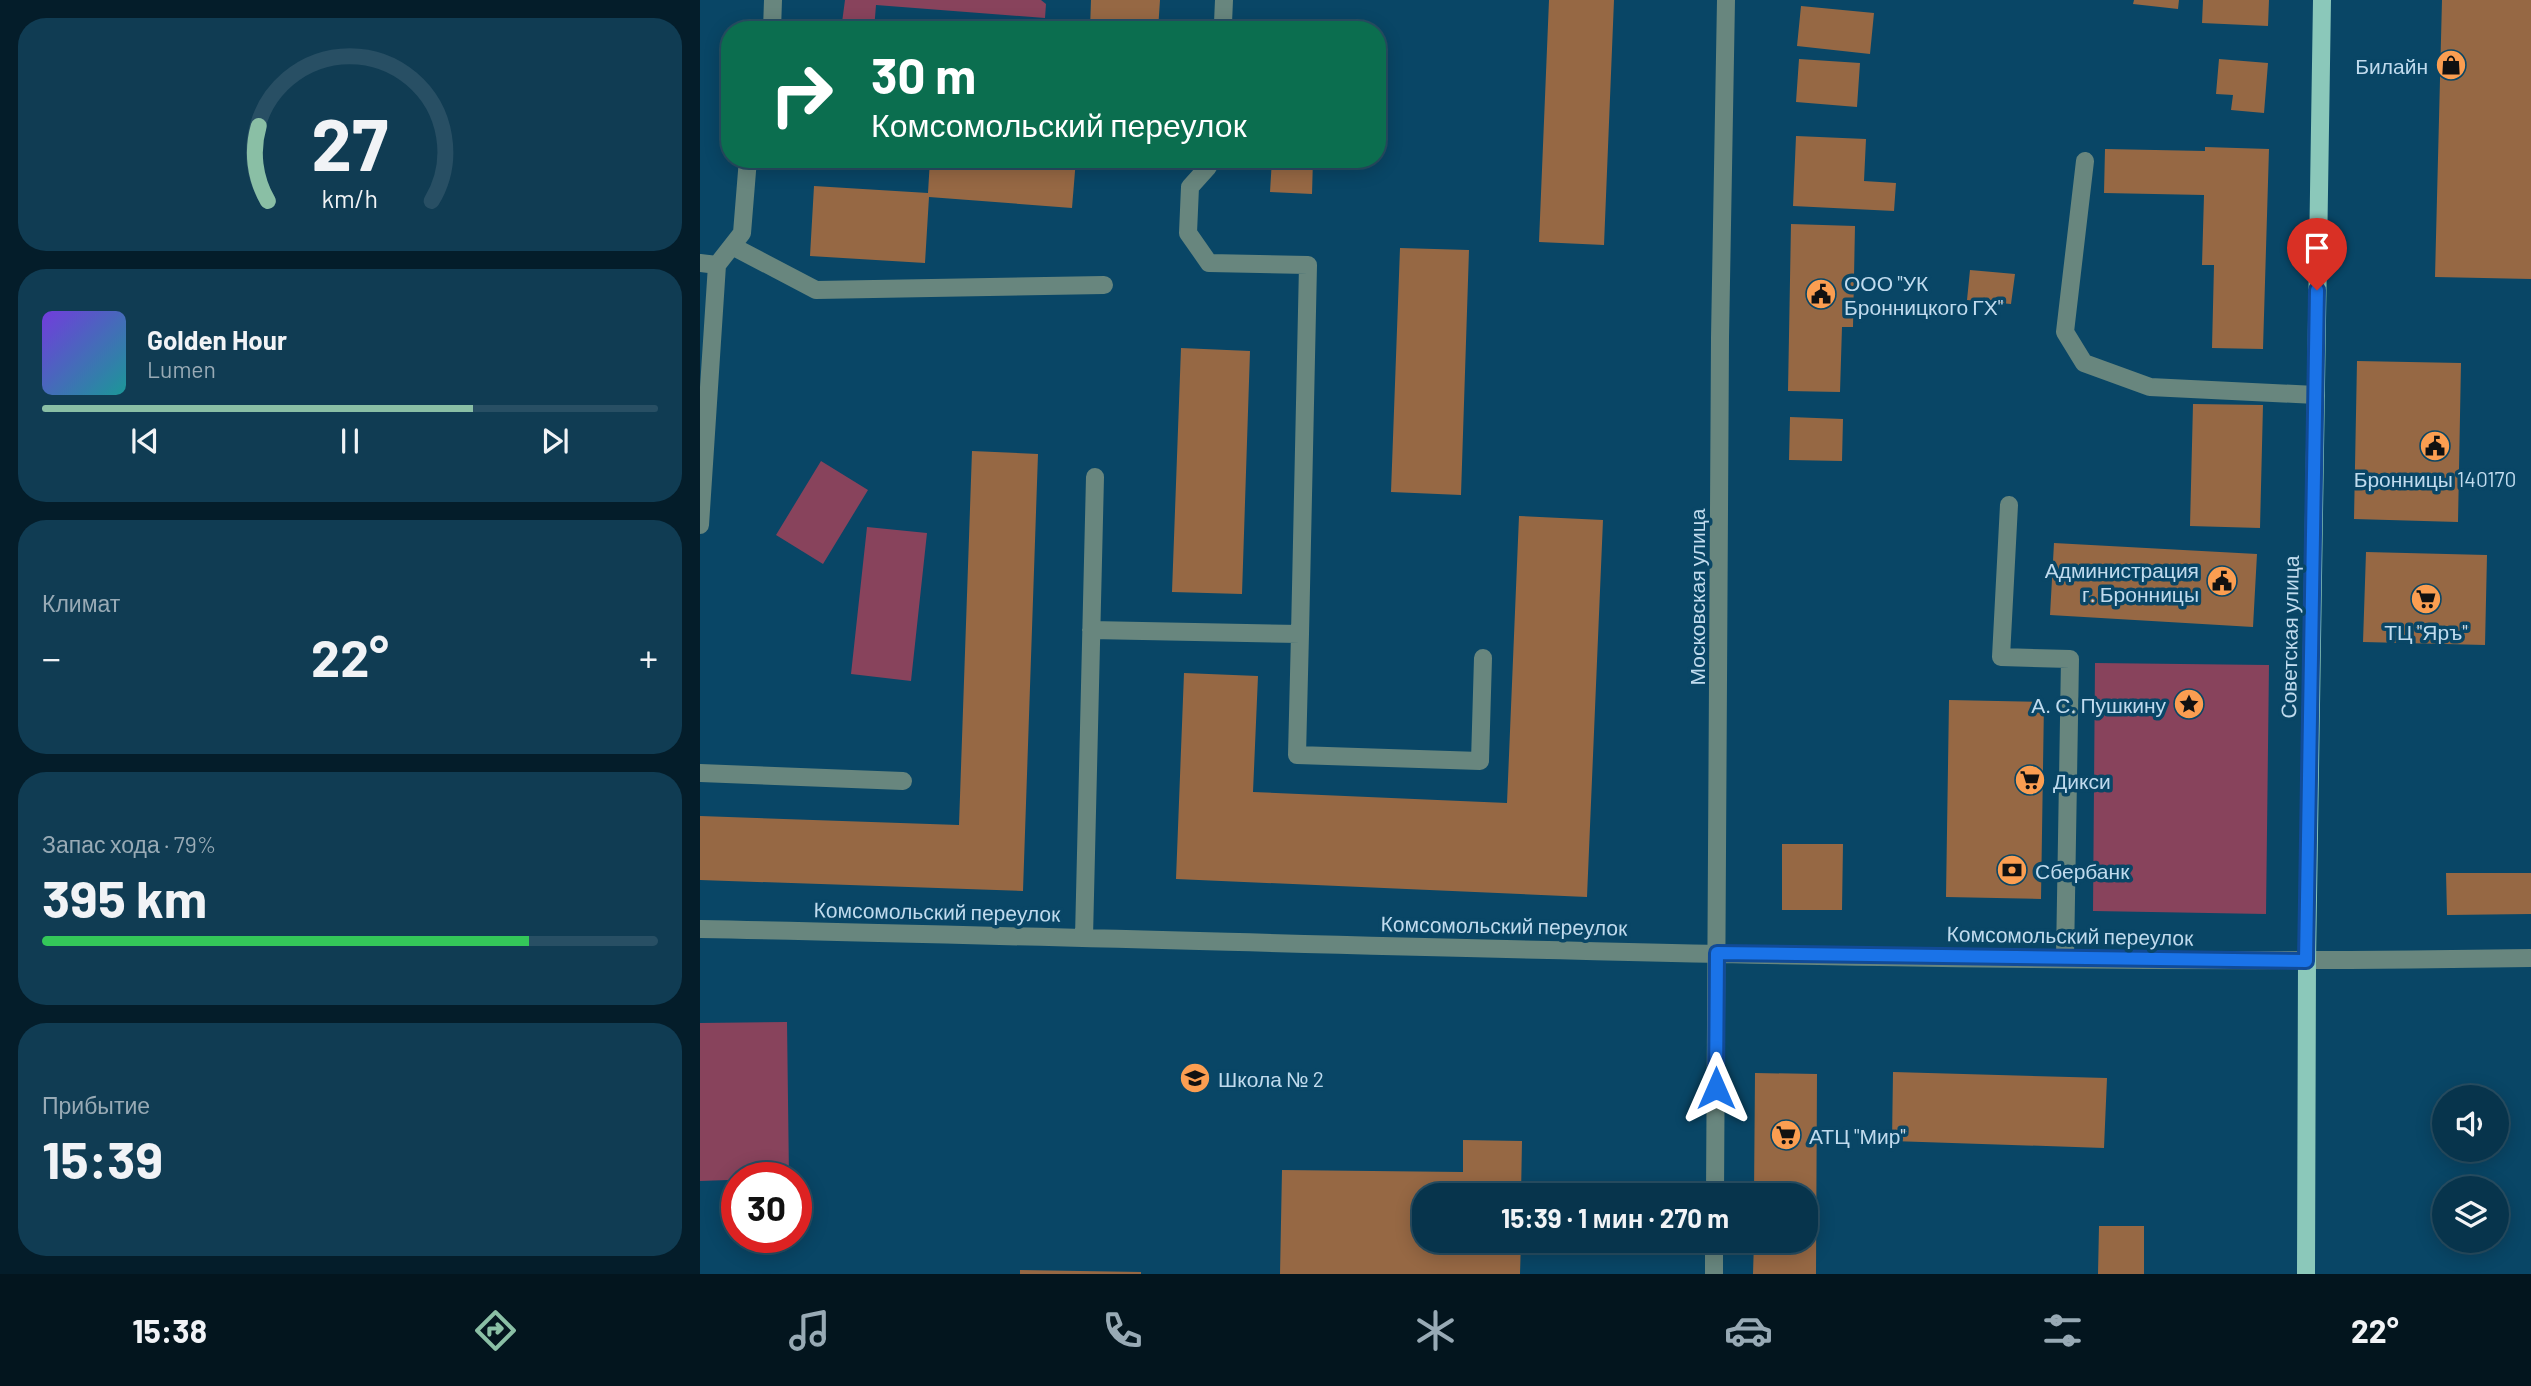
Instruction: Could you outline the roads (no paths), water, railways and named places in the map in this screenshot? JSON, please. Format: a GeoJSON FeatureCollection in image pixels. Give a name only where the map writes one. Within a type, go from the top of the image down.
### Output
{"type":"FeatureCollection","features":[{"type":"Feature","properties":{"kind":"main road","name":"Советская улица"},"geometry":{"type":"LineString","coordinates":[[2306,1274],[2306,961],[2322,0]]}},
{"type":"Feature","properties":{"kind":"street"},"geometry":{"type":"LineString","coordinates":[[772,21],[773,0]]}},
{"type":"Feature","properties":{"kind":"street"},"geometry":{"type":"LineString","coordinates":[[1223,21],[1224,0]]}},
{"type":"Feature","properties":{"kind":"street","name":"Московская улица"},"geometry":{"type":"LineString","coordinates":[[1715,1183],[1720,352],[1726,0]]}},
{"type":"Feature","properties":{"kind":"street"},"geometry":{"type":"LineString","coordinates":[[2085,161],[2065,332],[2084,363],[2150,387],[2316,395]]}},
{"type":"Feature","properties":{"kind":"street"},"geometry":{"type":"LineString","coordinates":[[700,525],[709,264],[732,246],[742,233],[747,168]]}},
{"type":"Feature","properties":{"kind":"street"},"geometry":{"type":"LineString","coordinates":[[1207,168],[1190,187],[1188,233],[1209,263],[1308,265],[1297,755],[1480,761],[1483,658]]}},
{"type":"Feature","properties":{"kind":"street"},"geometry":{"type":"LineString","coordinates":[[732,246],[817,290],[1104,285]]}},
{"type":"Feature","properties":{"kind":"street"},"geometry":{"type":"LineString","coordinates":[[1084,937],[1095,477]]}},
{"type":"Feature","properties":{"kind":"street"},"geometry":{"type":"LineString","coordinates":[[2008,505],[2001,657],[2070,659],[2065,958]]}},
{"type":"Feature","properties":{"kind":"street"},"geometry":{"type":"LineString","coordinates":[[1091,630],[1300,634]]}},
{"type":"Feature","properties":{"kind":"street"},"geometry":{"type":"LineString","coordinates":[[700,773],[903,781]]}},
{"type":"Feature","properties":{"kind":"street","name":"Комсомольский переулок"},"geometry":{"type":"LineString","coordinates":[[700,929],[1717,953],[2306,961],[2531,958]]}},
{"type":"Feature","properties":{"kind":"street"},"geometry":{"type":"LineString","coordinates":[[1714,1253],[1714,1274]]}},
{"type":"Feature","properties":{"kind":"place","name":"Билайн"},"geometry":{"type":"Point","coordinates":[2451,65]}},
{"type":"Feature","properties":{"kind":"place","name":"ООО \"УК Бронницкого ГХ\""},"geometry":{"type":"Point","coordinates":[1821,294]}},
{"type":"Feature","properties":{"kind":"place","name":"Бронницы 140170"},"geometry":{"type":"Point","coordinates":[2435,446]}},
{"type":"Feature","properties":{"kind":"place","name":"Администрация г. Бронницы"},"geometry":{"type":"Point","coordinates":[2222,581]}},
{"type":"Feature","properties":{"kind":"place","name":"ТЦ \"Яръ\""},"geometry":{"type":"Point","coordinates":[2426,599]}},
{"type":"Feature","properties":{"kind":"place","name":"А. С. Пушкину"},"geometry":{"type":"Point","coordinates":[2189,704]}},
{"type":"Feature","properties":{"kind":"place","name":"Дикси"},"geometry":{"type":"Point","coordinates":[2030,780]}},
{"type":"Feature","properties":{"kind":"place","name":"Сбербанк"},"geometry":{"type":"Point","coordinates":[2012,870]}},
{"type":"Feature","properties":{"kind":"place","name":"Школа № 2"},"geometry":{"type":"Point","coordinates":[1195,1078]}},
{"type":"Feature","properties":{"kind":"place","name":"АТЦ \"Мир\""},"geometry":{"type":"Point","coordinates":[1786,1135]}}]}
